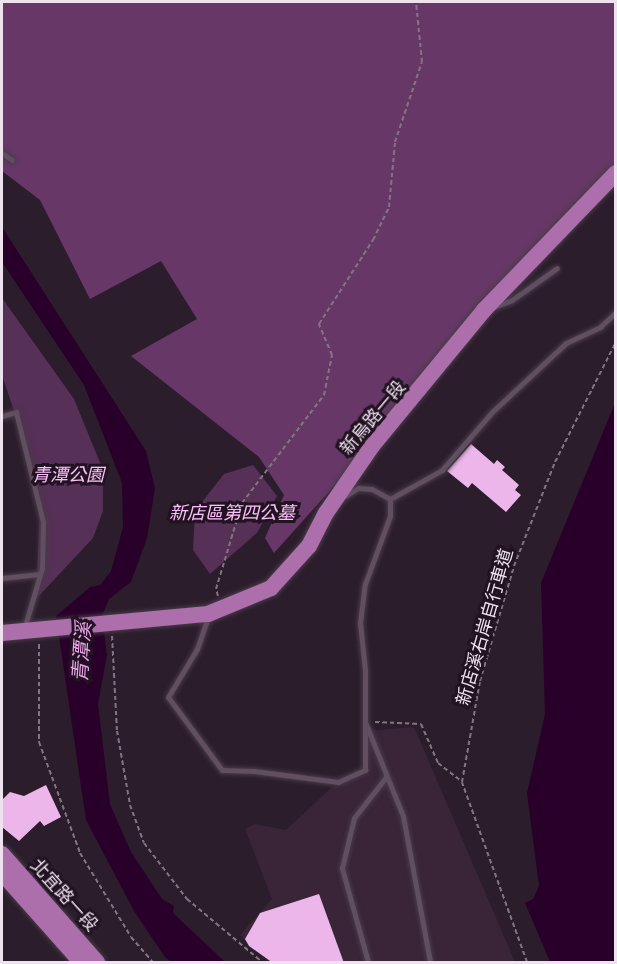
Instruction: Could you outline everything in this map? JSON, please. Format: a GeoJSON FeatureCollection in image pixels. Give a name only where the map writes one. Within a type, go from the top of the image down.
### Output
{"type":"FeatureCollection","features":[{"type":"Feature","properties":{"kind":"main road","name":"新烏路一段"},"geometry":{"type":"LineString","coordinates":[[31,630],[215,612],[271,588],[294,567],[309,546],[326,513],[372,446],[484,310],[615,173]]}},
{"type":"Feature","properties":{"kind":"main road"},"geometry":{"type":"LineString","coordinates":[[2,633],[31,630]]}},
{"type":"Feature","properties":{"kind":"main road","name":"北宜路一段"},"geometry":{"type":"LineString","coordinates":[[2,854],[97,963]]}},
{"type":"Feature","properties":{"kind":"main road","name":"北宜路一段"},"geometry":{"type":"LineString","coordinates":[[2,873],[81,963]]}},
{"type":"Feature","properties":{"kind":"lane"},"geometry":{"type":"LineString","coordinates":[[2,153],[12,160]]}},
{"type":"Feature","properties":{"kind":"lane"},"geometry":{"type":"LineString","coordinates":[[484,310],[512,300],[557,268]]}},
{"type":"Feature","properties":{"kind":"lane"},"geometry":{"type":"LineString","coordinates":[[390,499],[442,470],[492,411],[566,344],[600,327],[615,312]]}},
{"type":"Feature","properties":{"kind":"lane"},"geometry":{"type":"LineString","coordinates":[[2,416],[16,412],[43,522],[40,574],[31,630]]}},
{"type":"Feature","properties":{"kind":"lane"},"geometry":{"type":"LineString","coordinates":[[309,546],[345,496],[358,488],[372,489],[390,499]]}},
{"type":"Feature","properties":{"kind":"lane"},"geometry":{"type":"LineString","coordinates":[[215,612],[197,649],[168,697],[222,771],[254,771],[338,782],[365,770],[361,614],[365,584],[390,516],[390,499]]}},
{"type":"Feature","properties":{"kind":"lane"},"geometry":{"type":"LineString","coordinates":[[2,578],[40,574]]}},
{"type":"Feature","properties":{"kind":"lane"},"geometry":{"type":"LineString","coordinates":[[364,718],[403,816],[430,963]]}},
{"type":"Feature","properties":{"kind":"lane"},"geometry":{"type":"LineString","coordinates":[[368,963],[342,868],[354,818],[386,777]]}},
{"type":"Feature","properties":{"kind":"path"},"geometry":{"type":"LineString","coordinates":[[215,612],[216,589],[242,503],[324,394],[332,355],[319,324],[373,240],[389,207],[395,142],[422,62],[416,2]]}},
{"type":"Feature","properties":{"kind":"path","name":"新店溪右岸自行車道"},"geometry":{"type":"LineString","coordinates":[[527,963],[462,782],[480,681],[514,566],[555,462],[615,342]]}},
{"type":"Feature","properties":{"kind":"path"},"geometry":{"type":"LineString","coordinates":[[111,621],[117,731],[130,806],[144,843],[187,899],[262,963]]}},
{"type":"Feature","properties":{"kind":"path"},"geometry":{"type":"LineString","coordinates":[[31,630],[39,742],[80,853],[131,937],[153,963]]}},
{"type":"Feature","properties":{"kind":"path"},"geometry":{"type":"LineString","coordinates":[[364,709],[377,725],[421,724],[438,763],[462,782]]}},
{"type":"Feature","properties":{"kind":"shaded area"},"geometry":{"type":"Polygon","coordinates":[[[2,2],[615,2],[615,173],[274,553],[265,538],[284,495],[259,457],[131,356],[197,319],[161,261],[90,299],[40,200],[2,171],[2,2]]]}},
{"type":"Feature","properties":{"kind":"shaded area"},"geometry":{"type":"Polygon","coordinates":[[[414,727],[515,962],[269,962],[240,935],[272,899],[245,829],[255,824],[286,830],[331,788],[370,773],[366,731],[414,727]]]}},
{"type":"Feature","properties":{"kind":"green space","name":"青潭公園"},"geometry":{"type":"Polygon","coordinates":[[[2,298],[74,399],[103,470],[103,511],[93,538],[36,599],[40,509],[22,435],[2,375],[2,298]]]}},
{"type":"Feature","properties":{"kind":"green space","name":"新店區第四公墓"},"geometry":{"type":"Polygon","coordinates":[[[253,465],[277,496],[257,533],[210,574],[193,550],[195,511],[224,474],[253,465]]]}},
{"type":"Feature","properties":{"kind":"water","name":"青潭溪"},"geometry":{"type":"Polygon","coordinates":[[[2,227],[146,451],[155,488],[147,538],[131,582],[109,599],[102,616],[107,655],[98,704],[110,804],[131,852],[162,899],[174,906],[173,913],[225,962],[171,962],[165,957],[134,911],[86,820],[56,616],[90,587],[100,585],[111,571],[123,527],[122,483],[84,385],[2,262],[2,227]]]}},
{"type":"Feature","properties":{"kind":"water"},"geometry":{"type":"Polygon","coordinates":[[[615,403],[615,962],[550,962],[525,903],[533,899],[539,886],[527,793],[545,714],[541,583],[615,403]]]}},
{"type":"Feature","properties":{"kind":"building"},"geometry":{"type":"Polygon","coordinates":[[[471,444],[494,464],[497,460],[505,467],[502,470],[519,485],[515,490],[521,495],[506,512],[472,483],[468,488],[447,471],[471,444]]]}},
{"type":"Feature","properties":{"kind":"building"},"geometry":{"type":"Polygon","coordinates":[[[46,785],[61,817],[44,826],[40,821],[19,841],[2,827],[2,800],[10,792],[24,796],[46,785]]]}},
{"type":"Feature","properties":{"kind":"building"},"geometry":{"type":"Polygon","coordinates":[[[319,894],[344,963],[273,963],[249,946],[245,939],[260,913],[319,894]]]}}]}
